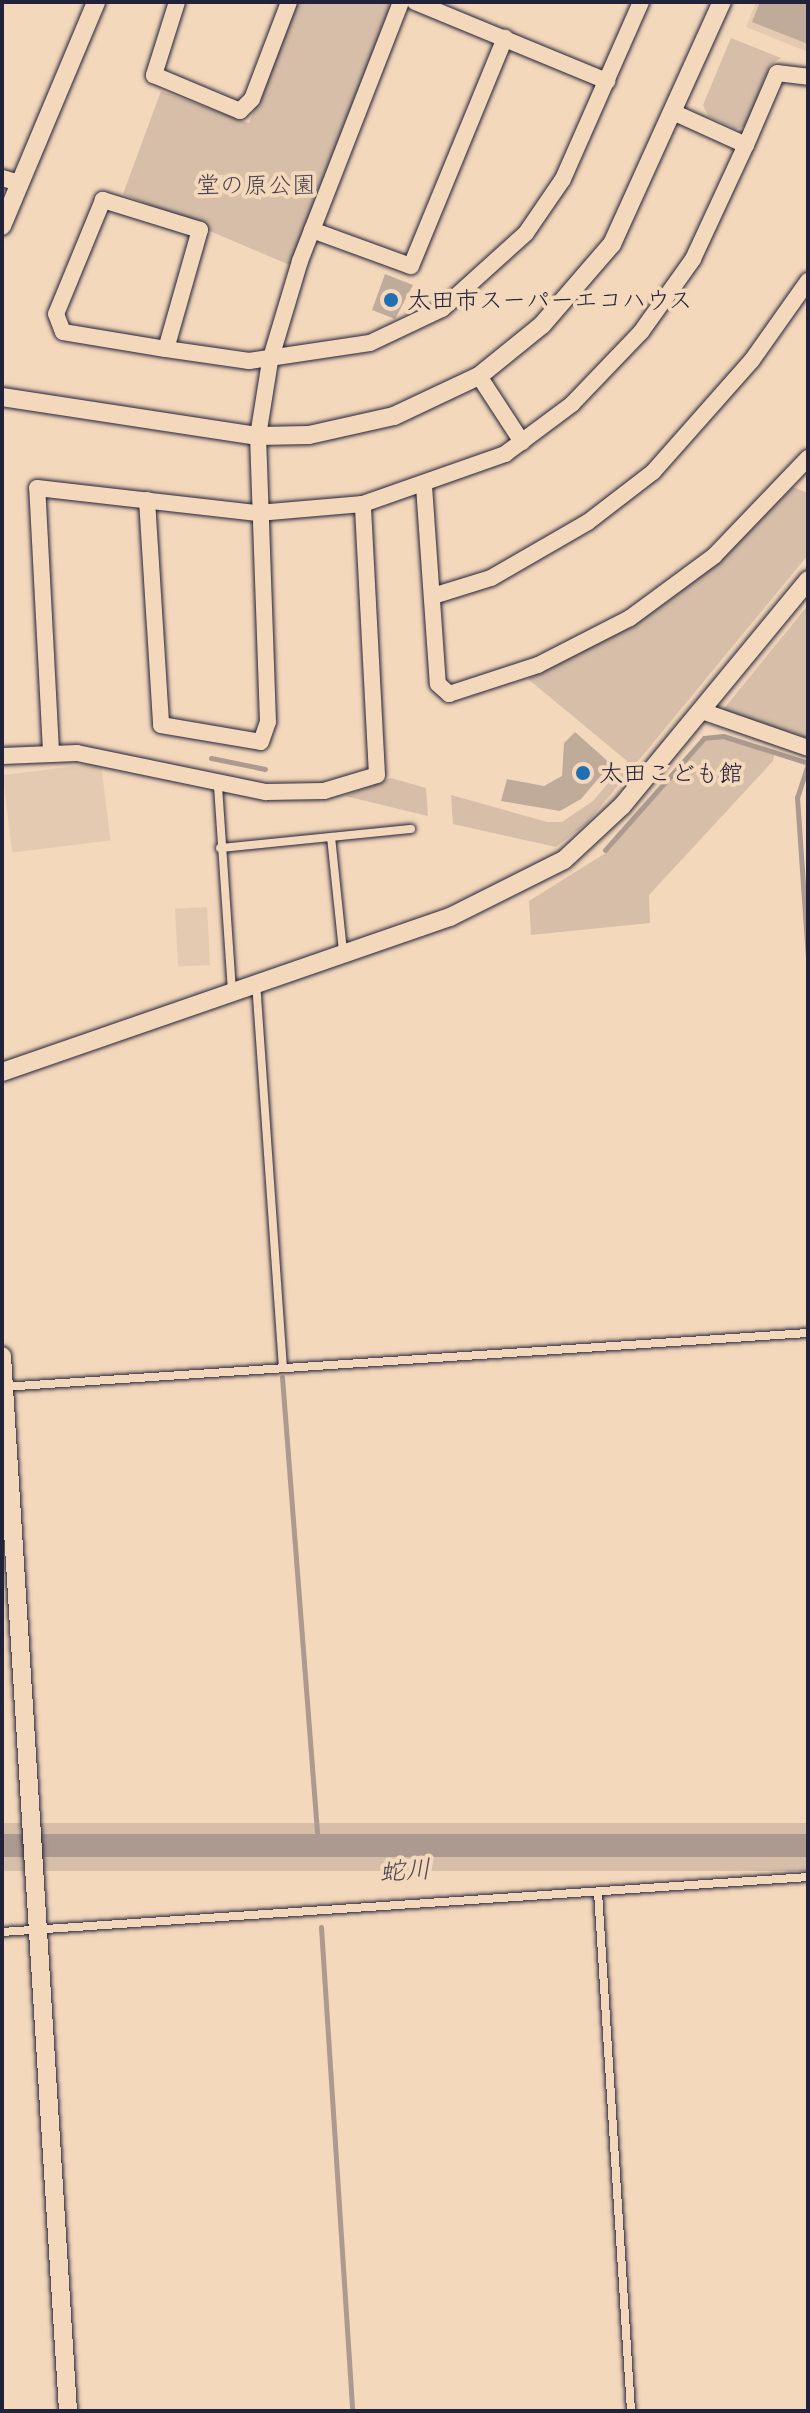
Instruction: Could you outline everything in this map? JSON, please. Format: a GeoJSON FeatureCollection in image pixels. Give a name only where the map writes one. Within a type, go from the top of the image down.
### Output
{"type":"FeatureCollection","features":[{"type":"Feature","properties":{"kind":"street"},"geometry":{"type":"LineString","coordinates":[[2,226],[11,180],[96,2]]}},
{"type":"Feature","properties":{"kind":"street"},"geometry":{"type":"LineString","coordinates":[[177,2],[154,75],[240,111],[252,99],[289,2]]}},
{"type":"Feature","properties":{"kind":"street"},"geometry":{"type":"LineString","coordinates":[[147,500],[161,725],[252,744],[267,737],[258,436],[270,361],[312,230],[401,2]]}},
{"type":"Feature","properties":{"kind":"street"},"geometry":{"type":"LineString","coordinates":[[415,2],[607,81]]}},
{"type":"Feature","properties":{"kind":"street"},"geometry":{"type":"LineString","coordinates":[[166,349],[200,230],[103,200],[56,314],[57,328],[166,349],[270,361],[370,343],[466,290],[546,206],[607,81],[641,2]]}},
{"type":"Feature","properties":{"kind":"street"},"geometry":{"type":"LineString","coordinates":[[2,397],[258,436],[361,426],[479,376],[542,325],[612,244],[675,113],[722,2]]}},
{"type":"Feature","properties":{"kind":"street"},"geometry":{"type":"LineString","coordinates":[[312,230],[411,266],[505,38]]}},
{"type":"Feature","properties":{"kind":"street"},"geometry":{"type":"LineString","coordinates":[[51,751],[33,493],[44,484],[258,513],[363,504],[424,486],[522,442],[572,404],[650,320],[693,259],[777,73],[808,77]]}},
{"type":"Feature","properties":{"kind":"street"},"geometry":{"type":"LineString","coordinates":[[675,113],[746,145]]}},
{"type":"Feature","properties":{"kind":"street"},"geometry":{"type":"LineString","coordinates":[[433,596],[491,578],[588,522],[653,472],[752,360],[808,281]]}},
{"type":"Feature","properties":{"kind":"street"},"geometry":{"type":"LineString","coordinates":[[479,376],[522,442]]}},
{"type":"Feature","properties":{"kind":"street"},"geometry":{"type":"LineString","coordinates":[[424,486],[442,691],[499,680],[590,641],[674,588],[805,470]]}},
{"type":"Feature","properties":{"kind":"street"},"geometry":{"type":"LineString","coordinates":[[2,756],[51,751],[218,786],[324,791],[377,775],[363,504]]}},
{"type":"Feature","properties":{"kind":"street"},"geometry":{"type":"LineString","coordinates":[[2,1072],[256,981],[450,917],[564,860],[596,835],[808,580]]}},
{"type":"Feature","properties":{"kind":"street"},"geometry":{"type":"LineString","coordinates":[[702,711],[808,748]]}},
{"type":"Feature","properties":{"kind":"street"},"geometry":{"type":"LineString","coordinates":[[2,1356],[68,2411]]}},
{"type":"Feature","properties":{"kind":"lane"},"geometry":{"type":"LineString","coordinates":[[218,786],[232,990]]}},
{"type":"Feature","properties":{"kind":"lane"},"geometry":{"type":"LineString","coordinates":[[220,848],[411,829]]}},
{"type":"Feature","properties":{"kind":"lane"},"geometry":{"type":"LineString","coordinates":[[331,837],[343,951]]}},
{"type":"Feature","properties":{"kind":"lane"},"geometry":{"type":"LineString","coordinates":[[256,981],[283,1367]]}},
{"type":"Feature","properties":{"kind":"lane"},"geometry":{"type":"LineString","coordinates":[[3,1387],[808,1333]]}},
{"type":"Feature","properties":{"kind":"lane"},"geometry":{"type":"LineString","coordinates":[[2,1932],[39,1927],[808,1877]]}},
{"type":"Feature","properties":{"kind":"lane"},"geometry":{"type":"LineString","coordinates":[[598,1892],[631,2411]]}},
{"type":"Feature","properties":{"kind":"shaded area"},"geometry":{"type":"Polygon","coordinates":[[[756,2],[808,2],[808,52],[746,27],[756,2]]]}},
{"type":"Feature","properties":{"kind":"shaded area"},"geometry":{"type":"Polygon","coordinates":[[[101,763],[111,840],[12,852],[3,775],[101,763]]]}},
{"type":"Feature","properties":{"kind":"shaded area"},"geometry":{"type":"Polygon","coordinates":[[[207,907],[210,965],[178,967],[175,909],[207,907]]]}},
{"type":"Feature","properties":{"kind":"green space","name":"堂の原公園"},"geometry":{"type":"Polygon","coordinates":[[[298,2],[389,2],[390,9],[292,266],[123,194],[161,91],[249,123],[298,2]]]}},
{"type":"Feature","properties":{"kind":"green space"},"geometry":{"type":"Polygon","coordinates":[[[731,38],[781,58],[770,65],[746,126],[736,129],[708,116],[703,105],[731,38]]]}},
{"type":"Feature","properties":{"kind":"green space"},"geometry":{"type":"Polygon","coordinates":[[[793,487],[808,493],[808,555],[587,823],[556,847],[453,824],[451,795],[547,822],[562,822],[593,801],[627,761],[528,679],[664,604],[717,564],[793,487]]]}},
{"type":"Feature","properties":{"kind":"green space"},"geometry":{"type":"Polygon","coordinates":[[[808,605],[808,738],[722,711],[792,625],[808,605]]]}},
{"type":"Feature","properties":{"kind":"green space"},"geometry":{"type":"Polygon","coordinates":[[[723,736],[775,752],[773,761],[649,895],[650,923],[531,935],[529,901],[609,851],[700,743],[723,736]]]}},
{"type":"Feature","properties":{"kind":"green space"},"geometry":{"type":"Polygon","coordinates":[[[391,778],[426,788],[428,816],[345,796],[391,778]]]}},
{"type":"Feature","properties":{"kind":"green space"},"geometry":{"type":"Polygon","coordinates":[[[2,1823],[808,1823],[808,1834],[2,1834],[2,1823]]]}},
{"type":"Feature","properties":{"kind":"green space"},"geometry":{"type":"Polygon","coordinates":[[[2,1857],[808,1857],[808,1871],[2,1871],[2,1857]]]}},
{"type":"Feature","properties":{"kind":"water"},"geometry":{"type":"Polygon","coordinates":[[[2,1834],[808,1834],[808,1857],[2,1857],[2,1834]]]}},
{"type":"Feature","properties":{"kind":"pier"},"geometry":{"type":"Polygon","coordinates":[[[59,1878],[62,1911],[15,1915],[12,1882],[59,1878]]]}},
{"type":"Feature","properties":{"kind":"building"},"geometry":{"type":"Polygon","coordinates":[[[760,2],[808,2],[808,44],[752,22],[760,2]]]}},
{"type":"Feature","properties":{"kind":"building","name":"太田市スーパーエコハウス"},"geometry":{"type":"Polygon","coordinates":[[[385,274],[413,285],[395,319],[372,310],[385,274]]]}},
{"type":"Feature","properties":{"kind":"building","name":"太田こども館"},"geometry":{"type":"Polygon","coordinates":[[[575,732],[611,764],[581,799],[560,811],[501,801],[507,779],[544,786],[562,776],[564,743],[575,732]]]}},
{"type":"Feature","properties":{"kind":"waterway"},"geometry":{"type":"LineString","coordinates":[[605,850],[704,738],[723,736],[808,763]]}},
{"type":"Feature","properties":{"kind":"waterway"},"geometry":{"type":"LineString","coordinates":[[211,758],[265,769]]}},
{"type":"Feature","properties":{"kind":"waterway"},"geometry":{"type":"LineString","coordinates":[[808,764],[797,797],[808,957]]}},
{"type":"Feature","properties":{"kind":"waterway"},"geometry":{"type":"LineString","coordinates":[[282,1377],[318,1843]]}},
{"type":"Feature","properties":{"kind":"waterway"},"geometry":{"type":"LineString","coordinates":[[321,1927],[352,2411]]}},
{"type":"Feature","properties":{"kind":"place","name":"太田市スーパーエコハウス"},"geometry":{"type":"Point","coordinates":[391,300]}},
{"type":"Feature","properties":{"kind":"place","name":"太田こども館"},"geometry":{"type":"Point","coordinates":[583,773]}},
{"type":"Feature","properties":{"kind":"water label","name":"蛇川"},"geometry":{"type":"Point","coordinates":[405,1870]}}]}
